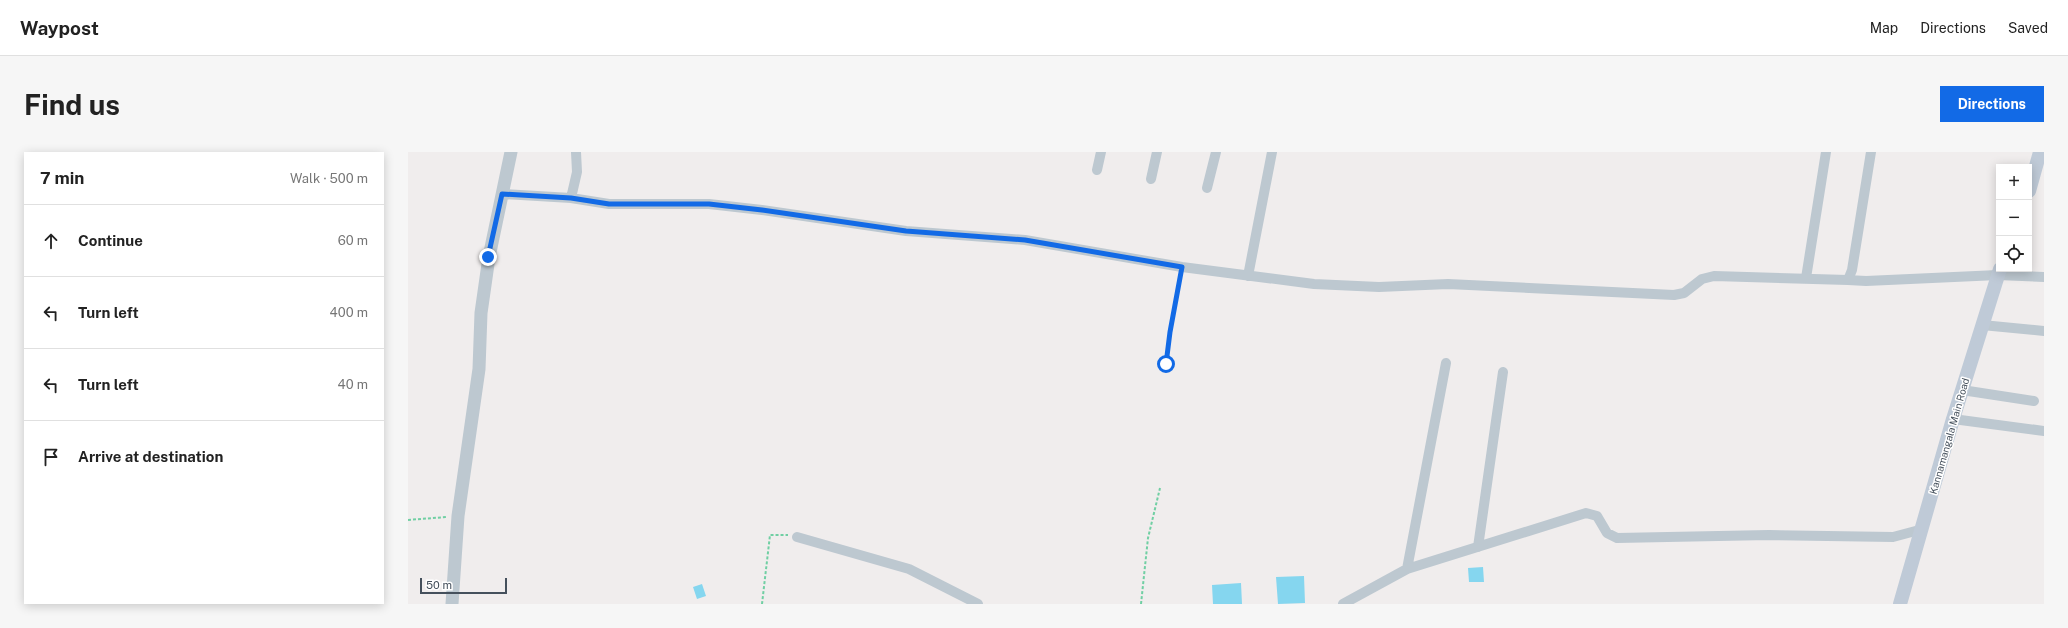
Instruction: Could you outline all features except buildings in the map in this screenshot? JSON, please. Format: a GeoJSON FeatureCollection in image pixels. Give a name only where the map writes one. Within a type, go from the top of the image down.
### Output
{"type":"FeatureCollection","features":[{"type":"Feature","properties":{"kind":"main road"},"geometry":{"type":"LineString","coordinates":[[2032,180],[2040,152]]}},
{"type":"Feature","properties":{"kind":"main road","name":"Kannamangala Main Road"},"geometry":{"type":"LineString","coordinates":[[1900,604],[1923,529],[1953,418],[1999,272]]}},
{"type":"Feature","properties":{"kind":"street"},"geometry":{"type":"LineString","coordinates":[[452,604],[458,516],[479,369],[481,313],[488,257],[511,152]]}},
{"type":"Feature","properties":{"kind":"street"},"geometry":{"type":"LineString","coordinates":[[571,198],[577,172],[576,152]]}},
{"type":"Feature","properties":{"kind":"street"},"geometry":{"type":"LineString","coordinates":[[1097,170],[1101,152]]}},
{"type":"Feature","properties":{"kind":"street"},"geometry":{"type":"LineString","coordinates":[[1151,179],[1157,152]]}},
{"type":"Feature","properties":{"kind":"street"},"geometry":{"type":"LineString","coordinates":[[1207,188],[1216,152]]}},
{"type":"Feature","properties":{"kind":"street"},"geometry":{"type":"LineString","coordinates":[[1248,276],[1270,152]]}},
{"type":"Feature","properties":{"kind":"street"},"geometry":{"type":"LineString","coordinates":[[1806,278],[1826,152]]}},
{"type":"Feature","properties":{"kind":"street"},"geometry":{"type":"LineString","coordinates":[[1848,280],[1852,270],[1870,152]]}},
{"type":"Feature","properties":{"kind":"street"},"geometry":{"type":"LineString","coordinates":[[502,194],[571,198],[609,204],[709,204],[762,210],[906,231],[1025,240],[1182,267],[1314,284],[1379,287],[1448,284],[1674,296],[1684,293],[1702,279],[1714,276],[1866,281],[1999,272],[2044,277]]}},
{"type":"Feature","properties":{"kind":"street"},"geometry":{"type":"LineString","coordinates":[[1982,325],[2044,331]]}},
{"type":"Feature","properties":{"kind":"street"},"geometry":{"type":"LineString","coordinates":[[1407,569],[1446,363]]}},
{"type":"Feature","properties":{"kind":"street"},"geometry":{"type":"LineString","coordinates":[[1478,547],[1503,372]]}},
{"type":"Feature","properties":{"kind":"street"},"geometry":{"type":"LineString","coordinates":[[1962,390],[2034,401]]}},
{"type":"Feature","properties":{"kind":"street"},"geometry":{"type":"LineString","coordinates":[[1953,418],[2044,431]]}},
{"type":"Feature","properties":{"kind":"street"},"geometry":{"type":"LineString","coordinates":[[1344,604],[1407,569],[1586,513],[1597,516],[1607,533],[1618,538],[1769,535],[1893,537],[1923,529]]}},
{"type":"Feature","properties":{"kind":"street"},"geometry":{"type":"LineString","coordinates":[[797,537],[909,569],[978,604]]}},
{"type":"Feature","properties":{"kind":"path"},"geometry":{"type":"LineString","coordinates":[[1166,364],[1170,332],[1182,267]]}},
{"type":"Feature","properties":{"kind":"path"},"geometry":{"type":"LineString","coordinates":[[1141,604],[1148,538],[1160,488]]}},
{"type":"Feature","properties":{"kind":"path"},"geometry":{"type":"LineString","coordinates":[[408,520],[458,516]]}},
{"type":"Feature","properties":{"kind":"path"},"geometry":{"type":"LineString","coordinates":[[762,604],[770,535],[784,534],[797,537]]}},
{"type":"Feature","properties":{"kind":"water"},"geometry":{"type":"Polygon","coordinates":[[[1483,567],[1484,582],[1469,582],[1468,568],[1483,567]]]}},
{"type":"Feature","properties":{"kind":"water"},"geometry":{"type":"Polygon","coordinates":[[[1304,576],[1305,603],[1278,604],[1276,577],[1304,576]]]}},
{"type":"Feature","properties":{"kind":"water"},"geometry":{"type":"Polygon","coordinates":[[[1241,583],[1242,604],[1213,604],[1212,585],[1241,583]]]}},
{"type":"Feature","properties":{"kind":"water"},"geometry":{"type":"Polygon","coordinates":[[[702,584],[706,596],[697,599],[693,587],[702,584]]]}},
{"type":"Feature","properties":{"kind":"route"},"geometry":{"type":"LineString","coordinates":[[488,257],[502,194],[571,198],[609,204],[709,204],[762,210],[906,231],[1025,240],[1116,257],[1182,267],[1170,332],[1166,364]]}}]}
